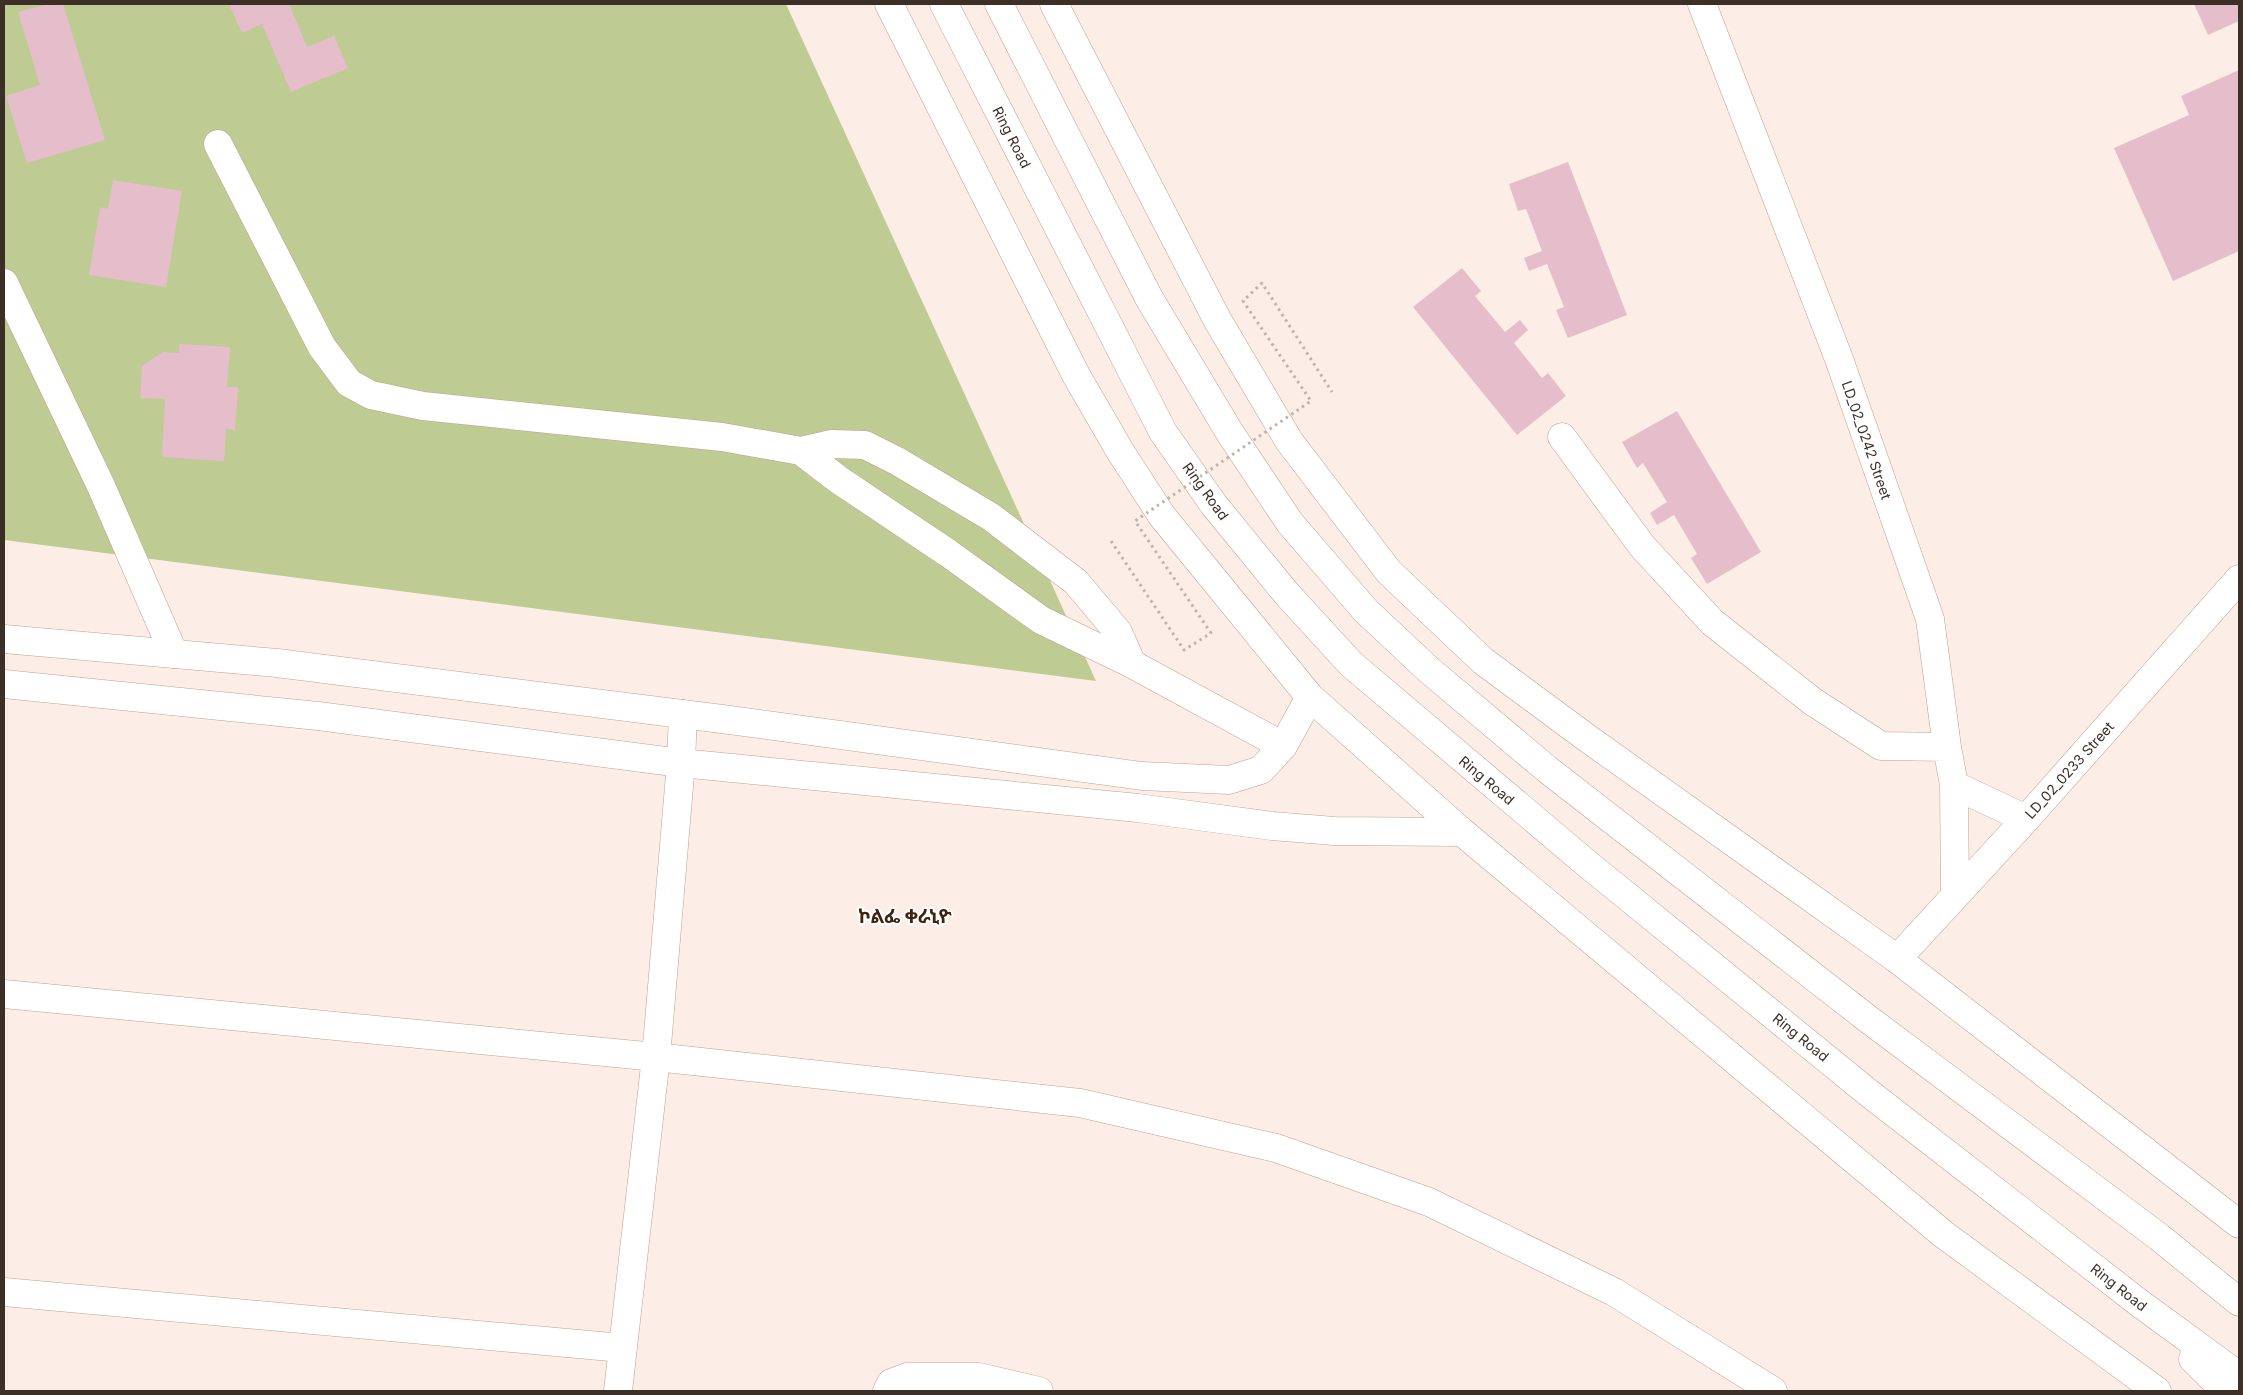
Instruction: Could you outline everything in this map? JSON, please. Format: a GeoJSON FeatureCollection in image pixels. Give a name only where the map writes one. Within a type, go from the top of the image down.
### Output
{"type":"FeatureCollection","features":[{"type":"Feature","properties":{"kind":"main road"},"geometry":{"type":"LineString","coordinates":[[889,4],[1076,375],[1120,451],[1162,516],[1310,697],[1462,832],[1943,1234],[2157,1391]]}},
{"type":"Feature","properties":{"kind":"main road","name":"Ring Road"},"geometry":{"type":"LineString","coordinates":[[944,4],[1164,432],[1214,505],[1286,593],[1351,664],[1585,862],[1870,1094],[2138,1302],[2239,1376]]}},
{"type":"Feature","properties":{"kind":"main road"},"geometry":{"type":"LineString","coordinates":[[999,4],[1149,298],[1230,434],[1290,523],[1366,611],[1429,670],[1548,770],[1868,1019],[2159,1237],[2239,1302]]}},
{"type":"Feature","properties":{"kind":"main road"},"geometry":{"type":"LineString","coordinates":[[1054,4],[1218,322],[1289,441],[1389,572],[1483,661],[1587,738],[1897,959],[2239,1224]]}},
{"type":"Feature","properties":{"kind":"main road","name":"LD_02_0242 Street"},"geometry":{"type":"LineString","coordinates":[[1702,4],[1839,359],[1930,619],[1954,785],[1955,894]]}},
{"type":"Feature","properties":{"kind":"main road"},"geometry":{"type":"LineString","coordinates":[[218,144],[322,347],[350,383],[357,387],[372,394],[423,406],[722,437],[801,452],[832,444],[865,446],[897,461],[991,517],[1076,582],[1118,632],[1132,664]]}},
{"type":"Feature","properties":{"kind":"main road"},"geometry":{"type":"LineString","coordinates":[[4,283],[101,486],[174,654]]}},
{"type":"Feature","properties":{"kind":"main road"},"geometry":{"type":"LineString","coordinates":[[1562,437],[1642,546],[1712,622],[1812,701],[1881,746],[1947,747]]}},
{"type":"Feature","properties":{"kind":"main road"},"geometry":{"type":"LineString","coordinates":[[801,452],[839,480],[948,553],[1041,620],[1132,664],[1283,746]]}},
{"type":"Feature","properties":{"kind":"main road","name":"LD_02_0233 Street"},"geometry":{"type":"LineString","coordinates":[[1897,959],[2026,819],[2239,579]]}},
{"type":"Feature","properties":{"kind":"main road"},"geometry":{"type":"LineString","coordinates":[[4,638],[277,663],[683,714],[1142,776],[1229,780],[1260,770],[1283,746],[1310,697]]}},
{"type":"Feature","properties":{"kind":"main road"},"geometry":{"type":"LineString","coordinates":[[4,684],[318,716],[681,763],[1138,808],[1272,826],[1334,831],[1462,832]]}},
{"type":"Feature","properties":{"kind":"main road"},"geometry":{"type":"LineString","coordinates":[[618,1391],[656,1057],[681,763],[683,714]]}},
{"type":"Feature","properties":{"kind":"main road"},"geometry":{"type":"LineString","coordinates":[[1954,785],[2026,819]]}},
{"type":"Feature","properties":{"kind":"main road"},"geometry":{"type":"LineString","coordinates":[[4,994],[656,1057],[1080,1102],[1276,1148],[1429,1202],[1605,1288],[1773,1391]]}},
{"type":"Feature","properties":{"kind":"main road"},"geometry":{"type":"LineString","coordinates":[[2159,1237],[2239,1277]]}},
{"type":"Feature","properties":{"kind":"main road"},"geometry":{"type":"LineString","coordinates":[[4,1292],[622,1348]]}},
{"type":"Feature","properties":{"kind":"main road"},"geometry":{"type":"LineString","coordinates":[[2138,1302],[2225,1391]]}},
{"type":"Feature","properties":{"kind":"main road"},"geometry":{"type":"LineString","coordinates":[[887,1391],[891,1383],[907,1378],[980,1377],[1039,1391]]}},
{"type":"Feature","properties":{"kind":"path"},"geometry":{"type":"LineString","coordinates":[[1111,541],[1184,650],[1210,633],[1136,521],[1311,401],[1243,301],[1262,283],[1332,392]]}},
{"type":"Feature","properties":{"kind":"green space"},"geometry":{"type":"Polygon","coordinates":[[[4,4],[786,4],[1096,681],[4,540],[4,4]]]}},
{"type":"Feature","properties":{"kind":"building"},"geometry":{"type":"Polygon","coordinates":[[[48,4],[63,4],[105,140],[27,163],[6,96],[40,85],[18,12],[48,4]]]}},
{"type":"Feature","properties":{"kind":"building"},"geometry":{"type":"Polygon","coordinates":[[[229,4],[289,4],[307,47],[334,36],[348,68],[291,92],[262,24],[242,33],[229,4]]]}},
{"type":"Feature","properties":{"kind":"building"},"geometry":{"type":"Polygon","coordinates":[[[2194,4],[2239,4],[2239,21],[2208,35],[2194,4]]]}},
{"type":"Feature","properties":{"kind":"building"},"geometry":{"type":"Polygon","coordinates":[[[2239,70],[2239,251],[2173,281],[2114,148],[2189,115],[2181,96],[2239,70]]]}},
{"type":"Feature","properties":{"kind":"building"},"geometry":{"type":"Polygon","coordinates":[[[1568,162],[1627,315],[1568,338],[1556,310],[1564,307],[1547,264],[1529,271],[1524,258],[1542,251],[1526,209],[1518,211],[1509,184],[1568,162]]]}},
{"type":"Feature","properties":{"kind":"building"},"geometry":{"type":"Polygon","coordinates":[[[113,180],[182,191],[166,287],[89,275],[100,207],[108,209],[113,180]]]}},
{"type":"Feature","properties":{"kind":"building"},"geometry":{"type":"Polygon","coordinates":[[[1462,268],[1481,291],[1475,296],[1505,332],[1520,320],[1528,330],[1514,343],[1542,378],[1548,373],[1566,396],[1517,435],[1413,307],[1462,268]]]}},
{"type":"Feature","properties":{"kind":"building"},"geometry":{"type":"Polygon","coordinates":[[[179,344],[230,347],[227,387],[238,387],[235,430],[226,429],[224,461],[162,457],[165,399],[140,398],[142,366],[163,352],[179,353],[179,344]]]}},
{"type":"Feature","properties":{"kind":"building"},"geometry":{"type":"Polygon","coordinates":[[[1677,411],[1761,552],[1707,584],[1691,558],[1697,554],[1674,515],[1657,525],[1650,513],[1667,502],[1643,463],[1637,468],[1622,442],[1677,411]]]}},
{"type":"Feature","properties":{"kind":"district","name":"ኮልፌ ቀራኒዮ"},"geometry":{"type":"Point","coordinates":[905,916]}}]}
